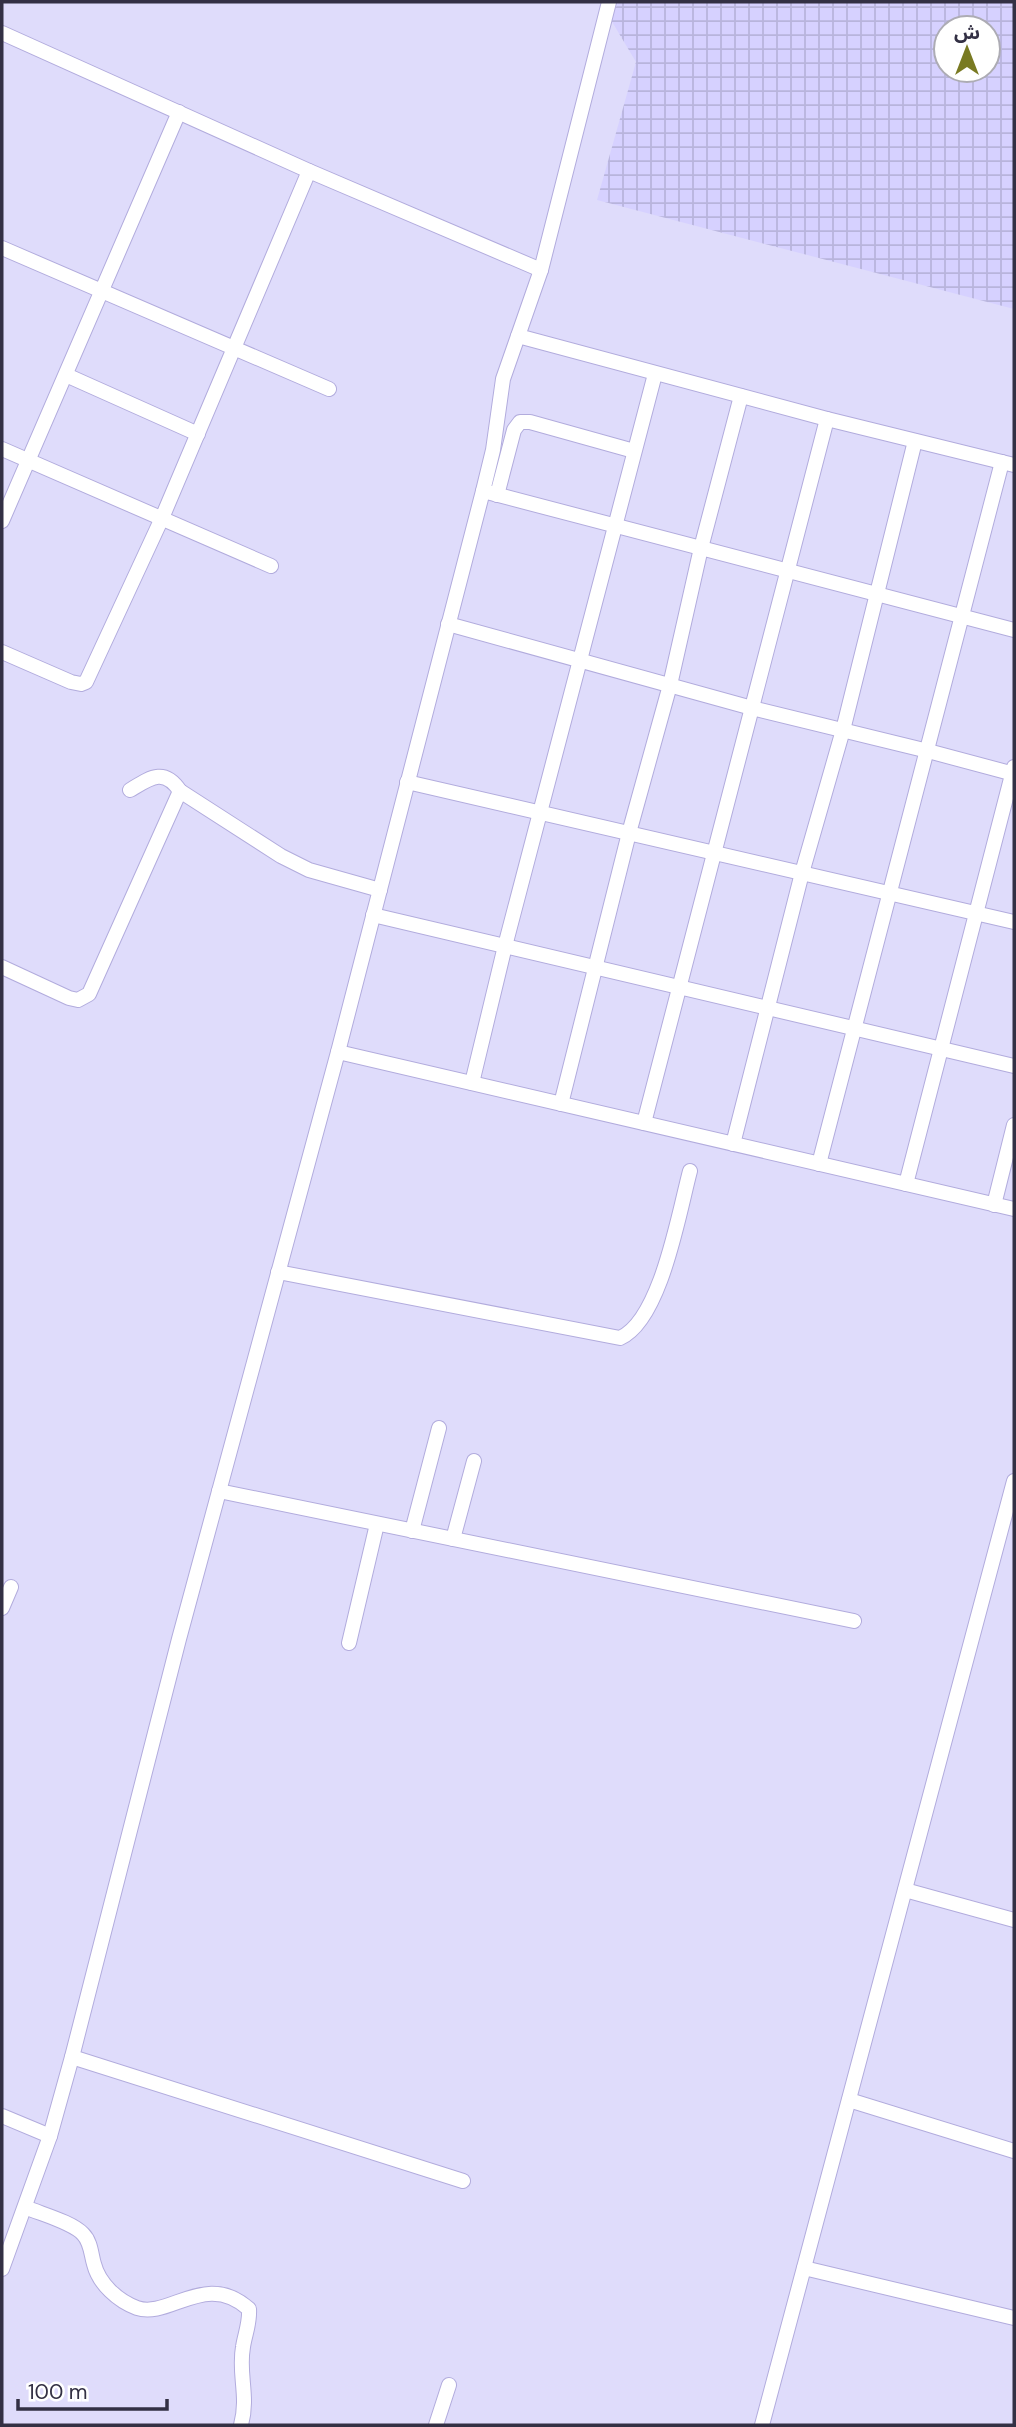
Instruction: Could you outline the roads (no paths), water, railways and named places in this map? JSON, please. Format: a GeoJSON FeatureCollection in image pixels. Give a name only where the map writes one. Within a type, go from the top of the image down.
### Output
{"type":"FeatureCollection","features":[{"type":"Feature","properties":{"kind":"street"},"geometry":{"type":"LineString","coordinates":[[490,493],[503,379],[541,270],[609,2]]}},
{"type":"Feature","properties":{"kind":"street"},"geometry":{"type":"LineString","coordinates":[[2,33],[309,171],[541,270]]}},
{"type":"Feature","properties":{"kind":"street"},"geometry":{"type":"LineString","coordinates":[[2,521],[179,112]]}},
{"type":"Feature","properties":{"kind":"street"},"geometry":{"type":"LineString","coordinates":[[2,652],[71,682],[86,682],[162,518],[309,171]]}},
{"type":"Feature","properties":{"kind":"street"},"geometry":{"type":"LineString","coordinates":[[2,248],[329,389]]}},
{"type":"Feature","properties":{"kind":"street"},"geometry":{"type":"LineString","coordinates":[[518,336],[827,419],[1008,463],[962,616],[819,1164]]}},
{"type":"Feature","properties":{"kind":"street"},"geometry":{"type":"LineString","coordinates":[[472,1083],[505,946],[655,374]]}},
{"type":"Feature","properties":{"kind":"street"},"geometry":{"type":"LineString","coordinates":[[66,375],[198,434]]}},
{"type":"Feature","properties":{"kind":"street"},"geometry":{"type":"LineString","coordinates":[[561,1104],[629,833],[670,685],[701,548],[741,396]]}},
{"type":"Feature","properties":{"kind":"street"},"geometry":{"type":"LineString","coordinates":[[644,1123],[827,419]]}},
{"type":"Feature","properties":{"kind":"street"},"geometry":{"type":"LineString","coordinates":[[2,2269],[50,2136],[72,2057],[179,1639],[338,1052],[448,624],[490,493],[514,430],[520,422],[530,422],[634,451]]}},
{"type":"Feature","properties":{"kind":"street"},"geometry":{"type":"LineString","coordinates":[[733,1144],[802,873],[843,730],[915,441]]}},
{"type":"Feature","properties":{"kind":"street"},"geometry":{"type":"LineString","coordinates":[[2,449],[271,566]]}},
{"type":"Feature","properties":{"kind":"street"},"geometry":{"type":"LineString","coordinates":[[490,493],[1014,630]]}},
{"type":"Feature","properties":{"kind":"street"},"geometry":{"type":"LineString","coordinates":[[448,624],[752,708],[1014,771],[906,1184]]}},
{"type":"Feature","properties":{"kind":"street"},"geometry":{"type":"LineString","coordinates":[[130,790],[148,779],[162,776],[173,780],[180,791],[299,866],[328,877],[380,890]]}},
{"type":"Feature","properties":{"kind":"street"},"geometry":{"type":"LineString","coordinates":[[407,782],[1014,922]]}},
{"type":"Feature","properties":{"kind":"street"},"geometry":{"type":"LineString","coordinates":[[2,967],[69,998],[78,1000],[89,994],[180,791]]}},
{"type":"Feature","properties":{"kind":"street"},"geometry":{"type":"LineString","coordinates":[[373,915],[1014,1066]]}},
{"type":"Feature","properties":{"kind":"street"},"geometry":{"type":"LineString","coordinates":[[338,1052],[1014,1209]]}},
{"type":"Feature","properties":{"kind":"street"},"geometry":{"type":"LineString","coordinates":[[994,1205],[1014,1125]]}},
{"type":"Feature","properties":{"kind":"street"},"geometry":{"type":"LineString","coordinates":[[278,1272],[621,1338],[642,1318],[656,1295],[690,1171]]}},
{"type":"Feature","properties":{"kind":"street"},"geometry":{"type":"LineString","coordinates":[[412,1531],[439,1428]]}},
{"type":"Feature","properties":{"kind":"street"},"geometry":{"type":"LineString","coordinates":[[453,1539],[474,1461]]}},
{"type":"Feature","properties":{"kind":"street"},"geometry":{"type":"LineString","coordinates":[[762,2425],[1014,1480]]}},
{"type":"Feature","properties":{"kind":"street"},"geometry":{"type":"LineString","coordinates":[[219,1491],[854,1621]]}},
{"type":"Feature","properties":{"kind":"street"},"geometry":{"type":"LineString","coordinates":[[349,1643],[377,1524]]}},
{"type":"Feature","properties":{"kind":"street"},"geometry":{"type":"LineString","coordinates":[[2,1608],[11,1587]]}},
{"type":"Feature","properties":{"kind":"street"},"geometry":{"type":"LineString","coordinates":[[905,1890],[1014,1920]]}},
{"type":"Feature","properties":{"kind":"street"},"geometry":{"type":"LineString","coordinates":[[72,2057],[463,2181]]}},
{"type":"Feature","properties":{"kind":"street"},"geometry":{"type":"LineString","coordinates":[[849,2100],[1014,2151]]}},
{"type":"Feature","properties":{"kind":"street"},"geometry":{"type":"LineString","coordinates":[[2,2116],[50,2136]]}},
{"type":"Feature","properties":{"kind":"street"},"geometry":{"type":"LineString","coordinates":[[25,2207],[76,2228],[85,2235],[101,2282],[140,2309],[156,2308],[190,2296],[206,2294],[222,2295],[240,2301],[249,2309],[242,2348],[245,2407],[241,2425]]}},
{"type":"Feature","properties":{"kind":"street"},"geometry":{"type":"LineString","coordinates":[[804,2268],[1014,2318]]}},
{"type":"Feature","properties":{"kind":"street"},"geometry":{"type":"LineString","coordinates":[[436,2425],[449,2385]]}}]}
